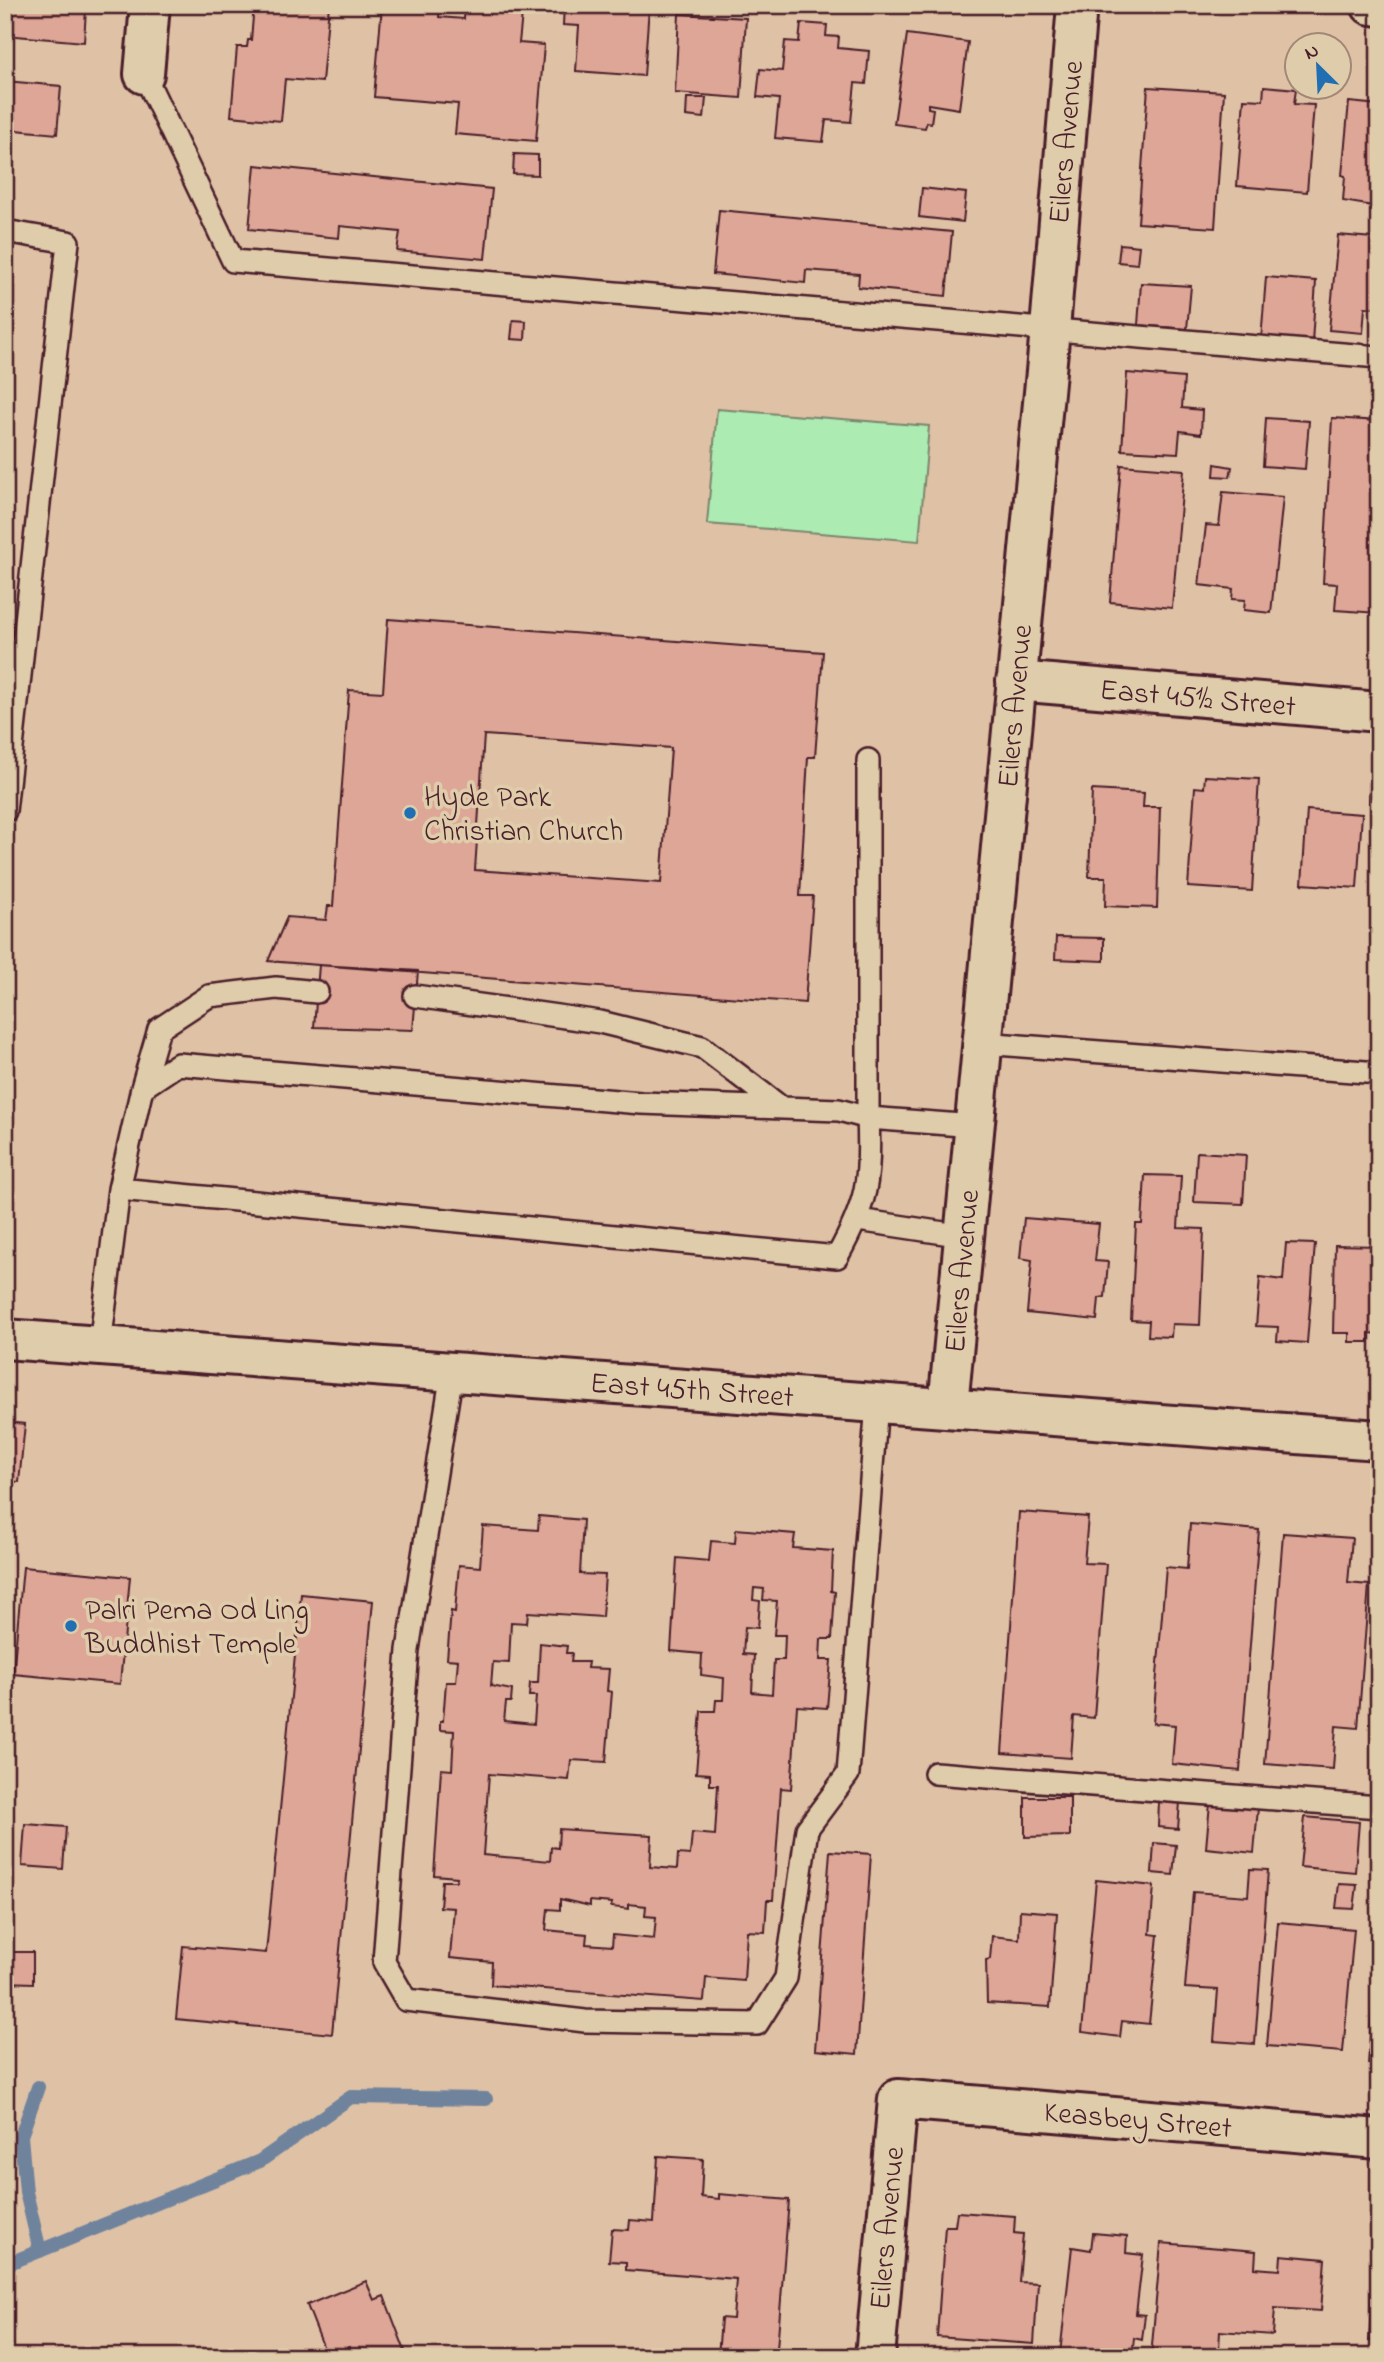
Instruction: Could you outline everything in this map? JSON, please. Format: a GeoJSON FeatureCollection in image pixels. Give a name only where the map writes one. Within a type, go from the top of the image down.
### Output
{"type":"FeatureCollection","features":[{"type":"Feature","properties":{"kind":"street"},"geometry":{"type":"LineString","coordinates":[[145,74],[150,5]]}},
{"type":"Feature","properties":{"kind":"street","name":"Eilers Avenue"},"geometry":{"type":"LineString","coordinates":[[948,1407],[1050,330],[1077,5]]}},
{"type":"Feature","properties":{"kind":"street"},"geometry":{"type":"LineString","coordinates":[[1371,5],[1379,6]]}},
{"type":"Feature","properties":{"kind":"street","name":"East 45½ Street"},"geometry":{"type":"LineString","coordinates":[[1016,681],[1379,712]]}},
{"type":"Feature","properties":{"kind":"street","name":"East 45th Street"},"geometry":{"type":"LineString","coordinates":[[5,1339],[1379,1440]]}},
{"type":"Feature","properties":{"kind":"street","name":"Eilers Avenue"},"geometry":{"type":"LineString","coordinates":[[875,2357],[898,2099]]}},
{"type":"Feature","properties":{"kind":"street","name":"Keasbey Street"},"geometry":{"type":"LineString","coordinates":[[898,2099],[1379,2138]]}},
{"type":"Feature","properties":{"kind":"lane"},"geometry":{"type":"LineString","coordinates":[[145,74],[233,261],[1379,357]]}},
{"type":"Feature","properties":{"kind":"lane"},"geometry":{"type":"LineString","coordinates":[[5,231],[68,242],[5,811]]}},
{"type":"Feature","properties":{"kind":"lane"},"geometry":{"type":"LineString","coordinates":[[120,1189],[837,1257],[858,1220],[871,1168],[868,1118],[868,760]]}},
{"type":"Feature","properties":{"kind":"lane"},"geometry":{"type":"LineString","coordinates":[[100,1346],[120,1189],[142,1088],[159,1029],[209,996],[276,988],[317,992]]}},
{"type":"Feature","properties":{"kind":"lane"},"geometry":{"type":"LineString","coordinates":[[415,996],[600,1022],[702,1047],[782,1108]]}},
{"type":"Feature","properties":{"kind":"lane"},"geometry":{"type":"LineString","coordinates":[[982,1043],[1379,1073]]}},
{"type":"Feature","properties":{"kind":"lane"},"geometry":{"type":"LineString","coordinates":[[142,1088],[178,1064],[641,1102],[839,1110],[868,1118],[975,1126]]}},
{"type":"Feature","properties":{"kind":"lane"},"geometry":{"type":"LineString","coordinates":[[858,1220],[964,1236]]}},
{"type":"Feature","properties":{"kind":"lane"},"geometry":{"type":"LineString","coordinates":[[452,1372],[408,1650],[384,1962],[406,2000],[584,2021],[757,2024],[786,1978],[807,1829],[848,1774],[877,1402]]}},
{"type":"Feature","properties":{"kind":"lane"},"geometry":{"type":"LineString","coordinates":[[935,1773],[1379,1807]]}},
{"type":"Feature","properties":{"kind":"green space"},"geometry":{"type":"Polygon","coordinates":[[[717,409],[929,426],[919,541],[707,524],[717,409]]]}},
{"type":"Feature","properties":{"kind":"building"},"geometry":{"type":"Polygon","coordinates":[[[5,5],[71,5],[86,9],[84,42],[5,35],[5,5]]]}},
{"type":"Feature","properties":{"kind":"building"},"geometry":{"type":"Polygon","coordinates":[[[254,5],[329,5],[322,82],[285,79],[281,121],[231,116],[237,47],[247,47],[248,40],[251,40],[254,5]]]}},
{"type":"Feature","properties":{"kind":"building"},"geometry":{"type":"Polygon","coordinates":[[[382,5],[440,5],[439,17],[464,19],[465,5],[523,5],[519,43],[544,45],[536,141],[455,134],[458,104],[374,97],[382,5]]]}},
{"type":"Feature","properties":{"kind":"building"},"geometry":{"type":"Polygon","coordinates":[[[564,5],[649,7],[644,76],[576,71],[579,26],[563,25],[564,5]]]}},
{"type":"Feature","properties":{"kind":"building"},"geometry":{"type":"Polygon","coordinates":[[[679,14],[746,18],[741,98],[675,93],[679,14]]]}},
{"type":"Feature","properties":{"kind":"building"},"geometry":{"type":"Polygon","coordinates":[[[801,23],[827,25],[826,36],[839,37],[838,48],[869,51],[866,84],[855,83],[851,122],[826,120],[823,142],[775,138],[779,99],[757,97],[760,69],[782,71],[785,41],[799,42],[801,23]]]}},
{"type":"Feature","properties":{"kind":"building"},"geometry":{"type":"Polygon","coordinates":[[[907,34],[968,42],[959,109],[928,104],[928,108],[933,109],[931,123],[927,122],[925,128],[894,124],[907,34]]]}},
{"type":"Feature","properties":{"kind":"building"},"geometry":{"type":"Polygon","coordinates":[[[5,81],[61,86],[57,134],[5,129],[5,81]]]}},
{"type":"Feature","properties":{"kind":"building"},"geometry":{"type":"Polygon","coordinates":[[[1264,86],[1282,88],[1282,102],[1314,105],[1307,192],[1237,186],[1244,99],[1263,100],[1264,86]]]}},
{"type":"Feature","properties":{"kind":"building"},"geometry":{"type":"Polygon","coordinates":[[[1148,87],[1224,92],[1215,228],[1138,223],[1148,87]]]}},
{"type":"Feature","properties":{"kind":"building"},"geometry":{"type":"Polygon","coordinates":[[[687,98],[706,98],[704,118],[686,116],[687,98]]]}},
{"type":"Feature","properties":{"kind":"building"},"geometry":{"type":"Polygon","coordinates":[[[1349,102],[1379,105],[1379,207],[1343,201],[1345,176],[1342,175],[1349,102]]]}},
{"type":"Feature","properties":{"kind":"building"},"geometry":{"type":"Polygon","coordinates":[[[514,154],[538,155],[538,175],[513,174],[514,154]]]}},
{"type":"Feature","properties":{"kind":"building"},"geometry":{"type":"Polygon","coordinates":[[[255,165],[492,189],[485,259],[397,251],[400,232],[340,226],[339,238],[249,229],[255,165]]]}},
{"type":"Feature","properties":{"kind":"building"},"geometry":{"type":"Polygon","coordinates":[[[922,188],[966,193],[963,222],[919,217],[922,188]]]}},
{"type":"Feature","properties":{"kind":"building"},"geometry":{"type":"Polygon","coordinates":[[[719,210],[952,232],[946,296],[858,287],[859,274],[806,270],[805,283],[713,274],[719,210]]]}},
{"type":"Feature","properties":{"kind":"building"},"geometry":{"type":"Polygon","coordinates":[[[1338,235],[1373,238],[1372,253],[1379,254],[1379,308],[1365,307],[1363,333],[1329,330],[1338,235]]]}},
{"type":"Feature","properties":{"kind":"building"},"geometry":{"type":"Polygon","coordinates":[[[1120,244],[1139,246],[1137,264],[1118,262],[1120,244]]]}},
{"type":"Feature","properties":{"kind":"building"},"geometry":{"type":"Polygon","coordinates":[[[1266,277],[1316,281],[1312,343],[1261,340],[1266,277]]]}},
{"type":"Feature","properties":{"kind":"building"},"geometry":{"type":"Polygon","coordinates":[[[1141,283],[1191,286],[1187,329],[1138,325],[1141,283]]]}},
{"type":"Feature","properties":{"kind":"building"},"geometry":{"type":"Polygon","coordinates":[[[513,320],[526,321],[525,340],[511,339],[513,320]]]}},
{"type":"Feature","properties":{"kind":"building"},"geometry":{"type":"Polygon","coordinates":[[[1127,373],[1184,378],[1182,408],[1202,410],[1201,434],[1180,431],[1178,453],[1122,450],[1127,373]]]}},
{"type":"Feature","properties":{"kind":"building"},"geometry":{"type":"Polygon","coordinates":[[[1266,418],[1309,421],[1305,469],[1263,466],[1266,418]]]}},
{"type":"Feature","properties":{"kind":"building"},"geometry":{"type":"Polygon","coordinates":[[[1332,418],[1379,421],[1379,613],[1335,610],[1337,584],[1323,583],[1332,418]]]}},
{"type":"Feature","properties":{"kind":"building"},"geometry":{"type":"Polygon","coordinates":[[[1215,464],[1232,467],[1230,477],[1214,476],[1215,464]]]}},
{"type":"Feature","properties":{"kind":"building"},"geometry":{"type":"Polygon","coordinates":[[[1121,465],[1184,470],[1172,608],[1110,602],[1121,465]]]}},
{"type":"Feature","properties":{"kind":"building"},"geometry":{"type":"Polygon","coordinates":[[[1223,492],[1283,497],[1271,613],[1244,610],[1245,600],[1232,599],[1233,589],[1199,585],[1206,525],[1219,526],[1223,492]]]}},
{"type":"Feature","properties":{"kind":"building","name":"Hyde Park Christian Church"},"geometry":{"type":"Polygon","coordinates":[[[388,619],[823,652],[815,757],[808,757],[800,896],[813,896],[805,1003],[268,961],[287,917],[326,920],[328,906],[333,906],[349,690],[383,692],[388,619]],[[484,735],[475,870],[661,883],[671,748],[484,735]]]}},
{"type":"Feature","properties":{"kind":"building"},"geometry":{"type":"Polygon","coordinates":[[[1370,774],[1379,774],[1379,803],[1369,803],[1370,774]]]}},
{"type":"Feature","properties":{"kind":"building"},"geometry":{"type":"Polygon","coordinates":[[[1205,776],[1259,779],[1252,891],[1188,887],[1195,787],[1204,788],[1205,776]]]}},
{"type":"Feature","properties":{"kind":"building"},"geometry":{"type":"Polygon","coordinates":[[[1092,790],[1144,793],[1143,807],[1160,807],[1157,908],[1105,906],[1106,877],[1089,877],[1092,790]]]}},
{"type":"Feature","properties":{"kind":"building"},"geometry":{"type":"Polygon","coordinates":[[[1307,810],[1362,814],[1357,888],[1302,884],[1307,810]]]}},
{"type":"Feature","properties":{"kind":"building"},"geometry":{"type":"Polygon","coordinates":[[[1056,937],[1104,938],[1104,961],[1055,959],[1056,937]]]}},
{"type":"Feature","properties":{"kind":"building"},"geometry":{"type":"Polygon","coordinates":[[[319,965],[418,971],[413,1030],[314,1027],[319,965]]]}},
{"type":"Feature","properties":{"kind":"building"},"geometry":{"type":"Polygon","coordinates":[[[1197,1152],[1246,1155],[1243,1204],[1194,1202],[1197,1152]]]}},
{"type":"Feature","properties":{"kind":"building"},"geometry":{"type":"Polygon","coordinates":[[[1145,1175],[1181,1176],[1178,1228],[1204,1229],[1200,1325],[1172,1324],[1171,1337],[1148,1336],[1149,1321],[1131,1320],[1136,1224],[1142,1224],[1145,1175]]]}},
{"type":"Feature","properties":{"kind":"building"},"geometry":{"type":"Polygon","coordinates":[[[1024,1218],[1099,1224],[1095,1261],[1108,1262],[1105,1297],[1099,1298],[1097,1320],[1027,1313],[1032,1260],[1020,1258],[1024,1218]]]}},
{"type":"Feature","properties":{"kind":"building"},"geometry":{"type":"Polygon","coordinates":[[[1286,1243],[1315,1244],[1307,1343],[1277,1341],[1278,1327],[1256,1326],[1260,1277],[1283,1280],[1286,1243]]]}},
{"type":"Feature","properties":{"kind":"building"},"geometry":{"type":"Polygon","coordinates":[[[1335,1245],[1379,1246],[1379,1334],[1369,1333],[1369,1342],[1349,1342],[1349,1333],[1333,1333],[1335,1245]]]}},
{"type":"Feature","properties":{"kind":"building"},"geometry":{"type":"Polygon","coordinates":[[[5,1422],[25,1424],[19,1482],[5,1481],[5,1422]]]}},
{"type":"Feature","properties":{"kind":"building"},"geometry":{"type":"Polygon","coordinates":[[[1019,1512],[1088,1517],[1084,1563],[1106,1564],[1094,1718],[1074,1716],[1071,1758],[1002,1753],[1019,1512]]]}},
{"type":"Feature","properties":{"kind":"building"},"geometry":{"type":"Polygon","coordinates":[[[539,1516],[583,1520],[580,1574],[605,1575],[602,1617],[528,1612],[527,1623],[511,1622],[509,1663],[493,1662],[491,1686],[512,1690],[511,1702],[506,1702],[504,1721],[534,1724],[536,1696],[529,1696],[530,1683],[538,1683],[540,1643],[567,1646],[566,1653],[572,1653],[571,1662],[588,1662],[587,1668],[609,1669],[607,1691],[612,1692],[606,1762],[571,1760],[569,1780],[489,1774],[483,1855],[550,1861],[551,1847],[558,1848],[559,1829],[652,1835],[650,1867],[677,1869],[678,1854],[690,1855],[692,1833],[715,1835],[718,1785],[710,1785],[710,1774],[696,1773],[701,1711],[715,1711],[716,1700],[723,1700],[724,1678],[701,1675],[702,1654],[671,1651],[677,1558],[709,1561],[711,1541],[735,1543],[736,1529],[795,1534],[793,1548],[833,1551],[831,1591],[835,1592],[832,1639],[821,1639],[820,1660],[831,1660],[827,1708],[797,1706],[791,1789],[781,1788],[773,1900],[767,1900],[765,1932],[747,1931],[744,1981],[706,1978],[704,2001],[491,1985],[492,1962],[450,1958],[454,1908],[440,1907],[442,1881],[456,1881],[457,1877],[434,1875],[441,1769],[452,1770],[454,1731],[440,1730],[440,1721],[443,1721],[446,1682],[456,1682],[458,1660],[447,1659],[451,1611],[455,1612],[459,1565],[480,1567],[483,1526],[538,1530],[539,1516]],[[754,1588],[753,1600],[760,1601],[758,1628],[745,1627],[743,1654],[754,1655],[752,1692],[772,1694],[774,1660],[784,1660],[785,1635],[774,1635],[777,1601],[763,1600],[764,1589],[754,1588]],[[560,1899],[560,1910],[548,1909],[546,1930],[587,1934],[586,1944],[612,1946],[613,1935],[654,1939],[656,1917],[645,1916],[646,1906],[629,1904],[629,1909],[611,1907],[612,1903],[590,1901],[590,1906],[560,1899]]]}},
{"type":"Feature","properties":{"kind":"building"},"geometry":{"type":"Polygon","coordinates":[[[1190,1524],[1259,1530],[1240,1771],[1172,1764],[1175,1725],[1153,1723],[1166,1567],[1187,1569],[1190,1524]]]}},
{"type":"Feature","properties":{"kind":"building"},"geometry":{"type":"Polygon","coordinates":[[[1283,1533],[1352,1538],[1348,1583],[1369,1585],[1358,1728],[1336,1726],[1333,1769],[1265,1764],[1283,1533]]]}},
{"type":"Feature","properties":{"kind":"building","name":"Palri Pema Od Ling Buddhist Temple"},"geometry":{"type":"Polygon","coordinates":[[[23,1567],[130,1577],[120,1684],[13,1674],[23,1567]]]}},
{"type":"Feature","properties":{"kind":"building"},"geometry":{"type":"Polygon","coordinates":[[[301,1594],[373,1601],[332,2034],[176,2019],[183,1946],[266,1953],[301,1594]]]}},
{"type":"Feature","properties":{"kind":"building"},"geometry":{"type":"Polygon","coordinates":[[[1025,1797],[1070,1797],[1070,1836],[1025,1837],[1025,1797]]]}},
{"type":"Feature","properties":{"kind":"building"},"geometry":{"type":"Polygon","coordinates":[[[1159,1800],[1180,1802],[1178,1829],[1158,1827],[1159,1800]]]}},
{"type":"Feature","properties":{"kind":"building"},"geometry":{"type":"Polygon","coordinates":[[[1210,1803],[1258,1808],[1254,1853],[1206,1848],[1210,1803]]]}},
{"type":"Feature","properties":{"kind":"building"},"geometry":{"type":"Polygon","coordinates":[[[1305,1817],[1359,1822],[1355,1872],[1300,1867],[1305,1817]]]}},
{"type":"Feature","properties":{"kind":"building"},"geometry":{"type":"Polygon","coordinates":[[[25,1824],[66,1827],[63,1869],[22,1866],[25,1824]]]}},
{"type":"Feature","properties":{"kind":"building"},"geometry":{"type":"Polygon","coordinates":[[[1154,1843],[1176,1845],[1173,1875],[1152,1873],[1154,1843]]]}},
{"type":"Feature","properties":{"kind":"building"},"geometry":{"type":"Polygon","coordinates":[[[830,1851],[871,1854],[857,2054],[815,2050],[830,1851]]]}},
{"type":"Feature","properties":{"kind":"building"},"geometry":{"type":"Polygon","coordinates":[[[1250,1869],[1268,1870],[1255,2044],[1214,2041],[1218,1990],[1185,1988],[1193,1892],[1248,1896],[1250,1869]]]}},
{"type":"Feature","properties":{"kind":"building"},"geometry":{"type":"Polygon","coordinates":[[[1096,1880],[1154,1886],[1150,1934],[1158,1935],[1149,2024],[1122,2021],[1120,2037],[1082,2032],[1096,1880]]]}},
{"type":"Feature","properties":{"kind":"building"},"geometry":{"type":"Polygon","coordinates":[[[1339,1884],[1357,1885],[1354,1909],[1336,1908],[1339,1884]]]}},
{"type":"Feature","properties":{"kind":"building"},"geometry":{"type":"Polygon","coordinates":[[[1020,1910],[1057,1913],[1050,2007],[987,2003],[986,1960],[990,1959],[992,1936],[1019,1939],[1020,1910]]]}},
{"type":"Feature","properties":{"kind":"building"},"geometry":{"type":"Polygon","coordinates":[[[1278,1922],[1354,1929],[1343,2052],[1267,2046],[1278,1922]]]}},
{"type":"Feature","properties":{"kind":"building"},"geometry":{"type":"Polygon","coordinates":[[[5,1952],[33,1952],[33,1983],[5,1982],[5,1952]]]}},
{"type":"Feature","properties":{"kind":"building"},"geometry":{"type":"Polygon","coordinates":[[[1376,1956],[1379,1956],[1379,2065],[1368,2064],[1376,1956]]]}},
{"type":"Feature","properties":{"kind":"building"},"geometry":{"type":"Polygon","coordinates":[[[658,2156],[703,2159],[701,2197],[719,2199],[719,2194],[789,2200],[777,2349],[793,2350],[792,2357],[718,2357],[721,2318],[733,2319],[736,2279],[626,2270],[626,2262],[609,2261],[612,2229],[629,2230],[630,2220],[654,2222],[658,2156]]]}},
{"type":"Feature","properties":{"kind":"building"},"geometry":{"type":"Polygon","coordinates":[[[957,2212],[1015,2216],[1014,2233],[1023,2234],[1019,2282],[1038,2283],[1034,2344],[937,2337],[945,2226],[955,2226],[957,2212]]]}},
{"type":"Feature","properties":{"kind":"building"},"geometry":{"type":"Polygon","coordinates":[[[1093,2233],[1127,2236],[1126,2253],[1143,2255],[1136,2314],[1145,2315],[1142,2340],[1134,2338],[1132,2357],[1060,2354],[1072,2247],[1091,2250],[1093,2233]]]}},
{"type":"Feature","properties":{"kind":"building"},"geometry":{"type":"Polygon","coordinates":[[[1161,2243],[1256,2251],[1255,2268],[1280,2270],[1281,2255],[1325,2259],[1321,2311],[1275,2308],[1273,2335],[1220,2331],[1219,2351],[1199,2349],[1198,2357],[1151,2357],[1161,2243]]]}},
{"type":"Feature","properties":{"kind":"building"},"geometry":{"type":"Polygon","coordinates":[[[1374,2256],[1379,2256],[1379,2342],[1369,2341],[1374,2256]]]}},
{"type":"Feature","properties":{"kind":"building"},"geometry":{"type":"Polygon","coordinates":[[[366,2281],[374,2300],[384,2296],[405,2351],[391,2357],[353,2357],[349,2347],[327,2356],[307,2305],[366,2281]]]}},
{"type":"Feature","properties":{"kind":"waterway"},"geometry":{"type":"LineString","coordinates":[[38,2087],[21,2136],[26,2192],[40,2251]]}},
{"type":"Feature","properties":{"kind":"waterway"},"geometry":{"type":"LineString","coordinates":[[5,2265],[260,2161],[351,2097],[486,2099]]}},
{"type":"Feature","properties":{"kind":"place","name":"Hyde Park Christian Church"},"geometry":{"type":"Point","coordinates":[410,813]}},
{"type":"Feature","properties":{"kind":"place","name":"Palri Pema Od Ling Buddhist Temple"},"geometry":{"type":"Point","coordinates":[71,1626]}}]}
